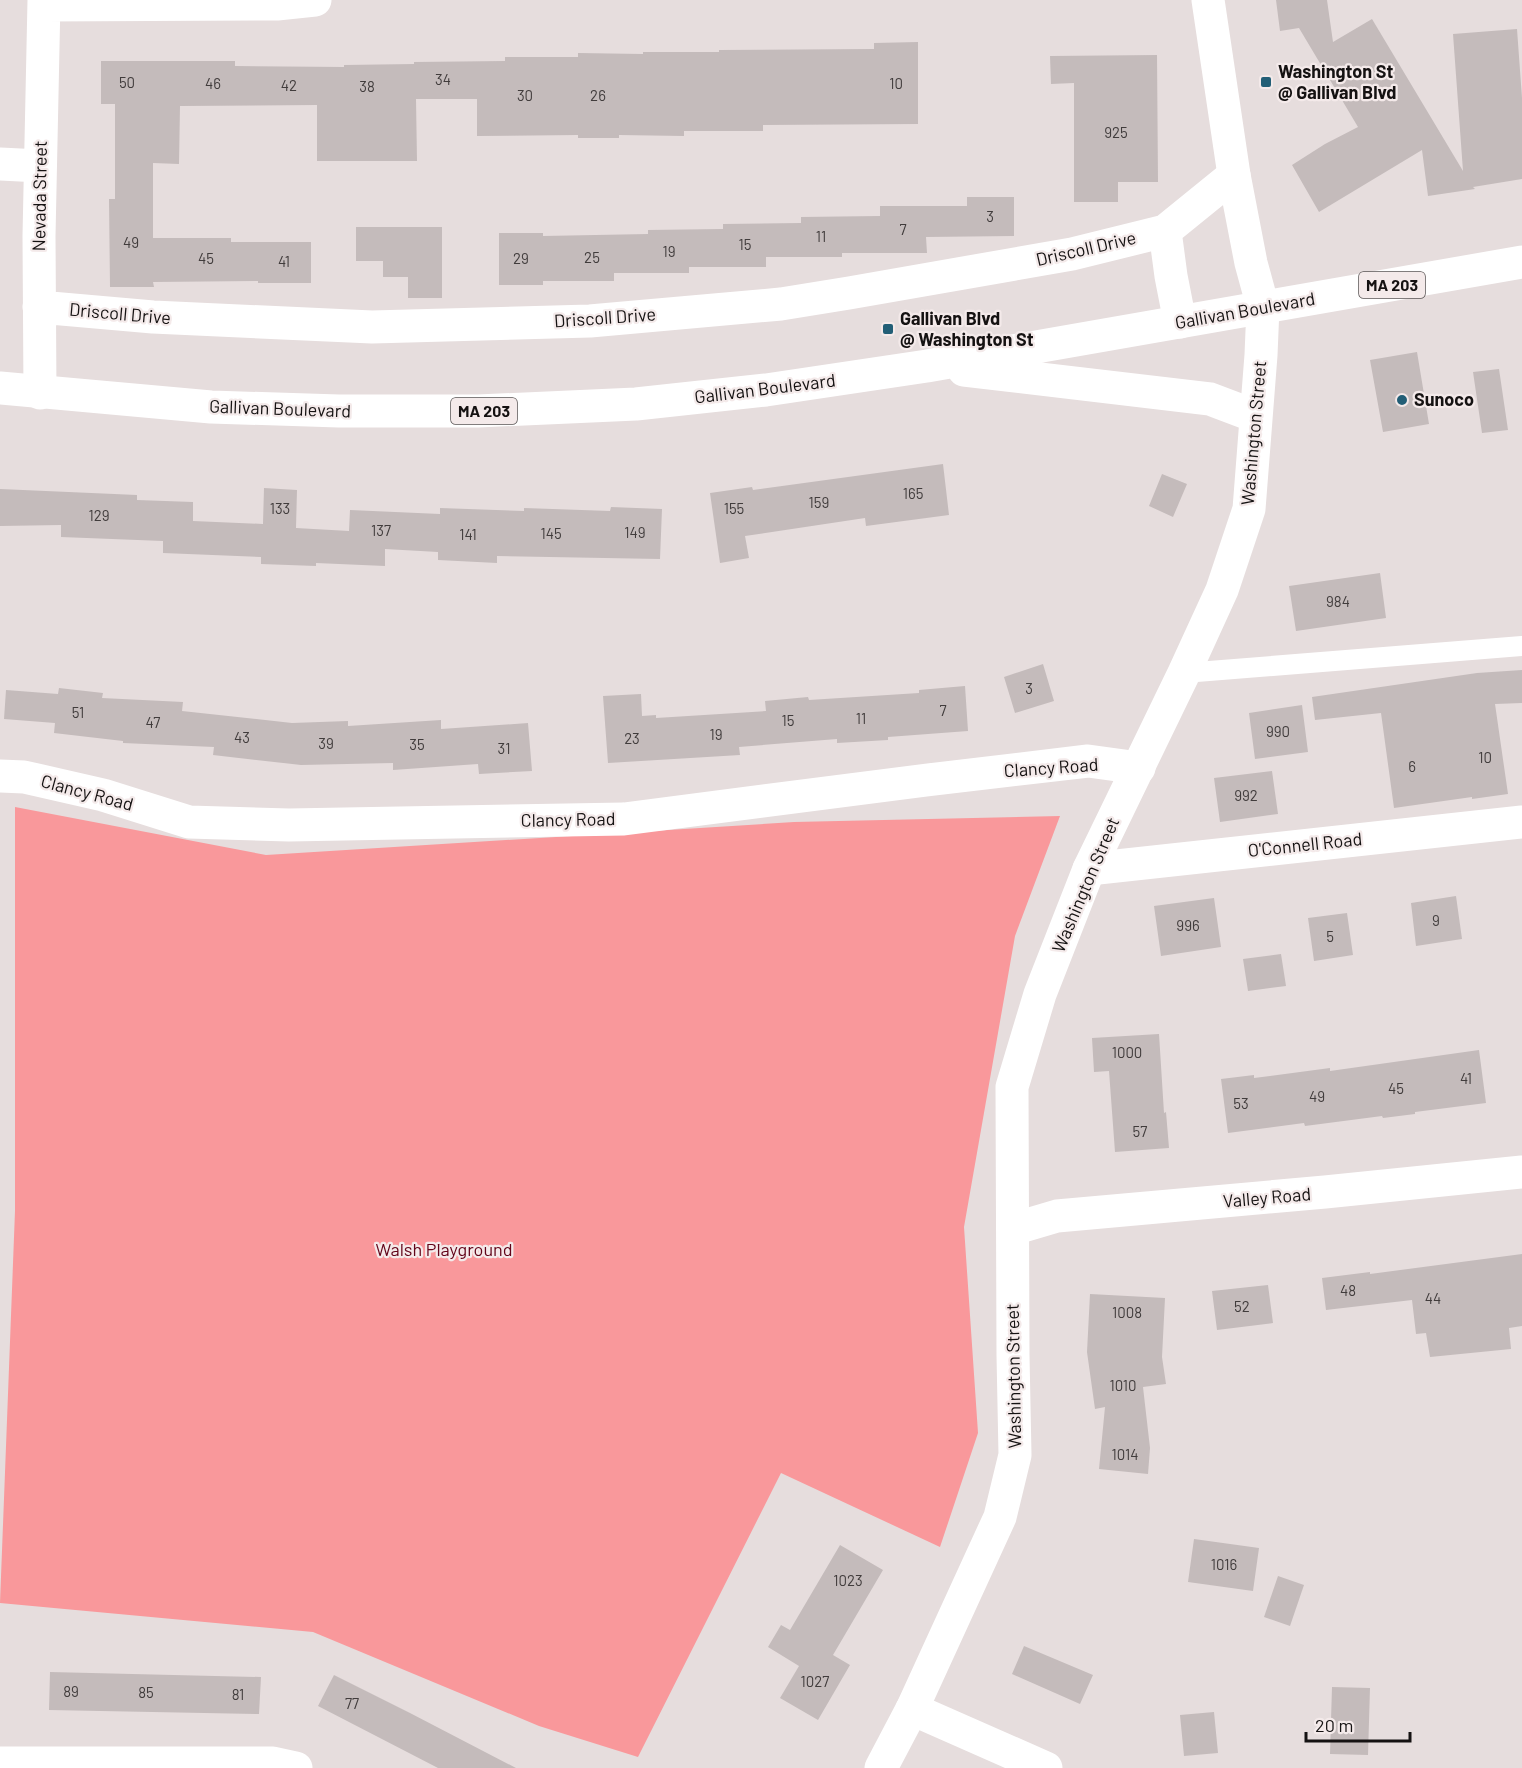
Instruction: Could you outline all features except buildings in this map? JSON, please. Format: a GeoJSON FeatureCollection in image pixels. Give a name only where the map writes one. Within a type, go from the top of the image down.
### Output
{"type":"FeatureCollection","features":[{"type":"Feature","properties":{"kind":"main road"},"geometry":{"type":"LineString","coordinates":[[44,3],[277,3],[315,0]]}},
{"type":"Feature","properties":{"kind":"main road","name":"Washington Street"},"geometry":{"type":"LineString","coordinates":[[881,1768],[912,1709],[1000,1517],[1015,1455],[1012,1087],[1040,994],[1089,869],[1222,590],[1249,509],[1262,355],[1263,307],[1251,263],[1234,175],[1208,0]]}},
{"type":"Feature","properties":{"kind":"main road","name":"Nevada Street"},"geometry":{"type":"LineString","coordinates":[[40,393],[40,166],[44,3]]}},
{"type":"Feature","properties":{"kind":"main road"},"geometry":{"type":"LineString","coordinates":[[0,164],[40,166]]}},
{"type":"Feature","properties":{"kind":"main road","name":"Driscoll Drive"},"geometry":{"type":"LineString","coordinates":[[39,307],[153,317],[372,327],[590,321],[781,304],[1072,254],[1165,231],[1234,175]]}},
{"type":"Feature","properties":{"kind":"main road"},"geometry":{"type":"LineString","coordinates":[[1165,231],[1180,322]]}},
{"type":"Feature","properties":{"kind":"main road","name":"Gallivan Boulevard"},"geometry":{"type":"LineString","coordinates":[[0,388],[211,407],[372,412],[478,411],[673,400],[788,387],[927,366],[1522,262]]}},
{"type":"Feature","properties":{"kind":"main road"},"geometry":{"type":"LineString","coordinates":[[927,366],[1210,399],[1256,416]]}},
{"type":"Feature","properties":{"kind":"main road","name":"Clancy Road"},"geometry":{"type":"LineString","coordinates":[[0,776],[24,777],[103,795],[189,822],[289,825],[624,819],[1088,761],[1139,768]]}},
{"type":"Feature","properties":{"kind":"main road","name":"O'Connell Road"},"geometry":{"type":"LineString","coordinates":[[1089,869],[1522,822]]}},
{"type":"Feature","properties":{"kind":"main road","name":"Valley Road"},"geometry":{"type":"LineString","coordinates":[[1014,1229],[1057,1216],[1522,1172]]}},
{"type":"Feature","properties":{"kind":"main road"},"geometry":{"type":"LineString","coordinates":[[912,1709],[1046,1768]]}},
{"type":"Feature","properties":{"kind":"main road"},"geometry":{"type":"LineString","coordinates":[[0,1763],[273,1763],[296,1768]]}},
{"type":"Feature","properties":{"kind":"lane"},"geometry":{"type":"LineString","coordinates":[[1184,673],[1522,646]]}},
{"type":"Feature","properties":{"kind":"green space","name":"Walsh Playground"},"geometry":{"type":"Polygon","coordinates":[[[15,807],[266,855],[794,822],[1060,816],[1015,936],[964,1227],[978,1433],[940,1547],[781,1473],[638,1757],[539,1726],[313,1632],[0,1603],[15,1211],[15,807]]]}},
{"type":"Feature","properties":{"kind":"place","name":"Washington St @ Gallivan Blvd"},"geometry":{"type":"Point","coordinates":[1266,82]}},
{"type":"Feature","properties":{"kind":"place","name":"Gallivan Blvd @ Washington St"},"geometry":{"type":"Point","coordinates":[888,329]}},
{"type":"Feature","properties":{"kind":"place","name":"Sunoco"},"geometry":{"type":"Point","coordinates":[1402,400]}}]}
